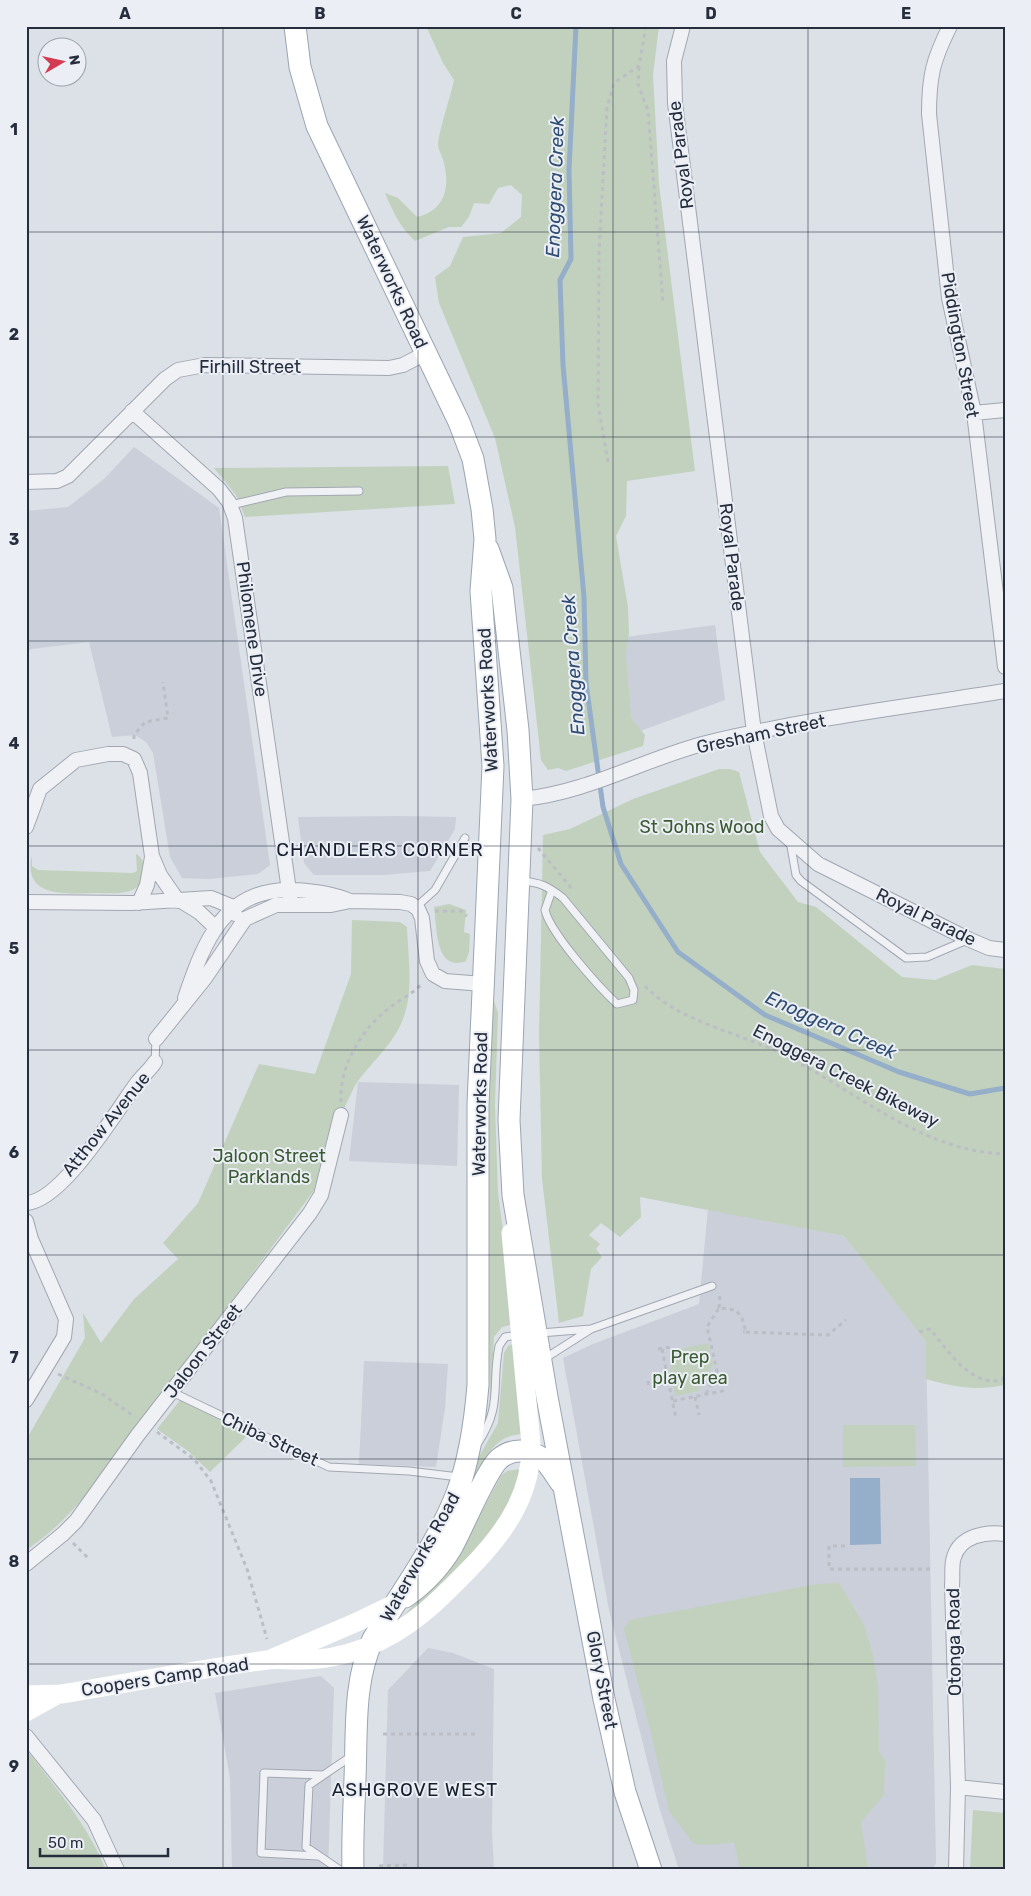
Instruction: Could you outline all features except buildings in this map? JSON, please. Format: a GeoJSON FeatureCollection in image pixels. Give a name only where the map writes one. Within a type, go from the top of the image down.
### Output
{"type":"FeatureCollection","features":[{"type":"Feature","properties":{"kind":"main road","name":"Waterworks Road"},"geometry":{"type":"LineString","coordinates":[[295,26],[300,67],[317,126],[459,422],[473,459],[480,494],[485,539],[481,591],[493,766],[478,1104],[478,1385],[473,1434],[465,1469],[450,1509],[370,1645],[361,1678],[356,1753],[353,1870]]}},
{"type":"Feature","properties":{"kind":"main road","name":"Waterworks Road"},"geometry":{"type":"LineString","coordinates":[[370,1645],[406,1627],[422,1616],[500,1537],[511,1520],[523,1492],[531,1453],[529,1334],[510,1169],[513,985],[522,799],[517,722],[502,588],[485,539]]}},
{"type":"Feature","properties":{"kind":"main road"},"geometry":{"type":"LineString","coordinates":[[492,802],[522,799]]}},
{"type":"Feature","properties":{"kind":"main road"},"geometry":{"type":"LineString","coordinates":[[483,984],[513,985]]}},
{"type":"Feature","properties":{"kind":"main road","name":"Waterworks Road"},"geometry":{"type":"LineString","coordinates":[[529,1334],[541,1363],[564,1487]]}},
{"type":"Feature","properties":{"kind":"main road"},"geometry":{"type":"LineString","coordinates":[[394,1604],[416,1589],[441,1563],[497,1462],[506,1455],[517,1451],[531,1453],[545,1462],[564,1487]]}},
{"type":"Feature","properties":{"kind":"main road","name":"Glory Street"},"geometry":{"type":"LineString","coordinates":[[564,1487],[623,1785],[651,1870]]}},
{"type":"Feature","properties":{"kind":"main road","name":"Coopers Camp Road"},"geometry":{"type":"LineString","coordinates":[[269,1659],[357,1622],[394,1604]]}},
{"type":"Feature","properties":{"kind":"main road","name":"Coopers Camp Road"},"geometry":{"type":"LineString","coordinates":[[26,1695],[61,1694],[269,1659],[308,1660],[351,1652],[370,1645]]}},
{"type":"Feature","properties":{"kind":"main road","name":"Coopers Camp Road"},"geometry":{"type":"LineString","coordinates":[[26,1712],[61,1694]]}},
{"type":"Feature","properties":{"kind":"street","name":"Royal Parade"},"geometry":{"type":"LineString","coordinates":[[683,26],[674,61],[675,103],[754,732],[771,816],[778,829],[818,864],[968,939],[989,948],[1005,950]]}},
{"type":"Feature","properties":{"kind":"street","name":"Piddington Street"},"geometry":{"type":"LineString","coordinates":[[950,26],[935,56],[929,86],[929,114],[949,298],[974,413],[1005,667]]}},
{"type":"Feature","properties":{"kind":"street","name":"Firhill Street"},"geometry":{"type":"LineString","coordinates":[[26,482],[57,481],[68,476],[132,411],[172,374],[186,368],[215,365],[389,368],[403,365],[426,353]]}},
{"type":"Feature","properties":{"kind":"street"},"geometry":{"type":"LineString","coordinates":[[974,413],[1005,410]]}},
{"type":"Feature","properties":{"kind":"street","name":"Philomene Drive"},"geometry":{"type":"LineString","coordinates":[[132,411],[219,489],[231,505],[238,532],[290,897]]}},
{"type":"Feature","properties":{"kind":"street","name":"Gresham Street"},"geometry":{"type":"LineString","coordinates":[[522,799],[568,791],[704,744],[754,732],[1005,691]]}},
{"type":"Feature","properties":{"kind":"street"},"geometry":{"type":"LineString","coordinates":[[26,827],[40,789],[71,763],[84,757],[114,753],[126,755],[135,760],[139,770],[152,856],[160,875],[179,901],[203,915],[216,928],[238,928],[233,907]]}},
{"type":"Feature","properties":{"kind":"street"},"geometry":{"type":"LineString","coordinates":[[139,903],[146,885],[152,856]]}},
{"type":"Feature","properties":{"kind":"street"},"geometry":{"type":"LineString","coordinates":[[28,899],[139,903],[210,898],[233,907],[259,894],[290,897],[329,893],[350,901],[403,902],[416,907],[422,918],[427,961],[433,974],[445,981],[483,984]]}},
{"type":"Feature","properties":{"kind":"street","name":"Atthow Avenue"},"geometry":{"type":"LineString","coordinates":[[156,1038],[209,972],[238,928],[254,913],[290,897]]}},
{"type":"Feature","properties":{"kind":"street","name":"Atthow Avenue"},"geometry":{"type":"LineString","coordinates":[[182,1005],[201,954],[216,928],[233,907]]}},
{"type":"Feature","properties":{"kind":"street","name":"Atthow Avenue"},"geometry":{"type":"LineString","coordinates":[[26,1203],[45,1197],[56,1187],[104,1133],[138,1082],[155,1062]]}},
{"type":"Feature","properties":{"kind":"street","name":"Jaloon Street"},"geometry":{"type":"LineString","coordinates":[[26,1564],[63,1534],[99,1491],[145,1426],[310,1213],[321,1195],[341,1115]]}},
{"type":"Feature","properties":{"kind":"street"},"geometry":{"type":"LineString","coordinates":[[26,1221],[31,1239],[66,1319],[64,1338],[26,1400]]}},
{"type":"Feature","properties":{"kind":"street","name":"Otonga Road"},"geometry":{"type":"LineString","coordinates":[[956,1870],[958,1787],[952,1585],[954,1556],[965,1541],[979,1534],[1005,1534]]}},
{"type":"Feature","properties":{"kind":"street"},"geometry":{"type":"LineString","coordinates":[[26,1736],[94,1820],[116,1870]]}},
{"type":"Feature","properties":{"kind":"street"},"geometry":{"type":"LineString","coordinates":[[958,1787],[1005,1792]]}},
{"type":"Feature","properties":{"kind":"lane"},"geometry":{"type":"LineString","coordinates":[[231,505],[286,492],[359,491]]}},
{"type":"Feature","properties":{"kind":"lane"},"geometry":{"type":"LineString","coordinates":[[416,907],[436,890],[465,838]]}},
{"type":"Feature","properties":{"kind":"lane"},"geometry":{"type":"LineString","coordinates":[[790,840],[795,869],[799,878],[906,958],[927,957],[968,939]]}},
{"type":"Feature","properties":{"kind":"lane"},"geometry":{"type":"LineString","coordinates":[[518,881],[537,882],[552,890],[578,914],[629,978],[634,990],[633,1000],[617,1004],[605,993],[553,928],[545,910],[552,890]]}},
{"type":"Feature","properties":{"kind":"lane","name":"Atthow Avenue"},"geometry":{"type":"LineString","coordinates":[[155,1062],[156,1038]]}},
{"type":"Feature","properties":{"kind":"lane"},"geometry":{"type":"LineString","coordinates":[[541,1363],[551,1353],[591,1329],[712,1286]]}},
{"type":"Feature","properties":{"kind":"lane"},"geometry":{"type":"LineString","coordinates":[[465,1469],[493,1415],[500,1343],[507,1336],[591,1329]]}},
{"type":"Feature","properties":{"kind":"lane","name":"Chiba Street"},"geometry":{"type":"LineString","coordinates":[[172,1392],[329,1467],[417,1472],[465,1469]]}},
{"type":"Feature","properties":{"kind":"lane"},"geometry":{"type":"LineString","coordinates":[[340,1870],[306,1847],[308,1785],[356,1753]]}},
{"type":"Feature","properties":{"kind":"lane"},"geometry":{"type":"LineString","coordinates":[[318,1856],[261,1853],[264,1773],[323,1775]]}},
{"type":"Feature","properties":{"kind":"path"},"geometry":{"type":"LineString","coordinates":[[646,26],[638,84],[648,111],[663,304]]}},
{"type":"Feature","properties":{"kind":"path"},"geometry":{"type":"LineString","coordinates":[[608,462],[598,404],[603,153],[607,107],[614,83],[639,66]]}},
{"type":"Feature","properties":{"kind":"path"},"geometry":{"type":"LineString","coordinates":[[134,739],[134,735],[145,722],[168,718],[163,682]]}},
{"type":"Feature","properties":{"kind":"path"},"geometry":{"type":"LineString","coordinates":[[538,838],[538,847],[574,891]]}},
{"type":"Feature","properties":{"kind":"path"},"geometry":{"type":"LineString","coordinates":[[434,912],[461,911],[470,918],[486,920]]}},
{"type":"Feature","properties":{"kind":"path"},"geometry":{"type":"LineString","coordinates":[[341,1115],[340,1092],[346,1064],[356,1045],[386,1010],[417,989],[433,974]]}},
{"type":"Feature","properties":{"kind":"path","name":"Enoggera Creek Bikeway"},"geometry":{"type":"LineString","coordinates":[[642,983],[659,1001],[719,1029],[770,1048],[902,1123],[953,1147],[978,1152],[1005,1154]]}},
{"type":"Feature","properties":{"kind":"path"},"geometry":{"type":"LineString","coordinates":[[706,1394],[717,1371],[707,1327],[719,1308],[736,1310],[742,1318],[744,1332],[828,1335],[846,1320]]}},
{"type":"Feature","properties":{"kind":"path"},"geometry":{"type":"LineString","coordinates":[[919,1332],[930,1329],[969,1373],[992,1383],[1002,1380],[1005,1374]]}},
{"type":"Feature","properties":{"kind":"path"},"geometry":{"type":"LineString","coordinates":[[672,1347],[660,1349],[676,1419]]}},
{"type":"Feature","properties":{"kind":"path"},"geometry":{"type":"LineString","coordinates":[[57,1374],[102,1394],[145,1426],[161,1434],[194,1460],[211,1481],[247,1569],[267,1639]]}},
{"type":"Feature","properties":{"kind":"path"},"geometry":{"type":"LineString","coordinates":[[648,1381],[650,1388],[669,1383]]}},
{"type":"Feature","properties":{"kind":"path"},"geometry":{"type":"LineString","coordinates":[[673,1402],[727,1390]]}},
{"type":"Feature","properties":{"kind":"path"},"geometry":{"type":"LineString","coordinates":[[695,1397],[699,1415]]}},
{"type":"Feature","properties":{"kind":"path"},"geometry":{"type":"LineString","coordinates":[[63,1534],[89,1559]]}},
{"type":"Feature","properties":{"kind":"path"},"geometry":{"type":"LineString","coordinates":[[845,1546],[829,1546],[829,1569],[934,1569]]}},
{"type":"Feature","properties":{"kind":"path"},"geometry":{"type":"LineString","coordinates":[[383,1734],[479,1734]]}},
{"type":"Feature","properties":{"kind":"path"},"geometry":{"type":"LineString","coordinates":[[379,1866],[410,1865]]}},
{"type":"Feature","properties":{"kind":"shaded area"},"geometry":{"type":"Polygon","coordinates":[[[134,447],[219,508],[270,865],[258,874],[209,879],[182,878],[170,857],[153,753],[146,742],[135,735],[112,737],[89,642],[32,649],[26,652],[26,511],[68,507],[104,479],[134,447]]]}},
{"type":"Feature","properties":{"kind":"shaded area"},"geometry":{"type":"Polygon","coordinates":[[[715,625],[725,700],[624,737],[611,639],[715,625]]]}},
{"type":"Feature","properties":{"kind":"shaded area","name":"CHANDLERS CORNER"},"geometry":{"type":"Polygon","coordinates":[[[298,817],[456,817],[455,829],[430,871],[384,875],[314,875],[304,863],[298,817]]]}},
{"type":"Feature","properties":{"kind":"shaded area"},"geometry":{"type":"Polygon","coordinates":[[[358,1082],[459,1085],[457,1166],[349,1161],[358,1082]]]}},
{"type":"Feature","properties":{"kind":"shaded area"},"geometry":{"type":"Polygon","coordinates":[[[708,1209],[844,1236],[926,1342],[936,1863],[932,1870],[679,1870],[659,1807],[609,1610],[563,1358],[593,1344],[699,1304],[708,1209]]]}},
{"type":"Feature","properties":{"kind":"shaded area"},"geometry":{"type":"Polygon","coordinates":[[[364,1361],[448,1364],[445,1408],[436,1467],[359,1464],[364,1361]]]}},
{"type":"Feature","properties":{"kind":"shaded area"},"geometry":{"type":"Polygon","coordinates":[[[428,1648],[453,1653],[494,1669],[492,1832],[494,1870],[383,1870],[388,1690],[428,1648]]]}},
{"type":"Feature","properties":{"kind":"shaded area","name":"ASHGROVE WEST"},"geometry":{"type":"Polygon","coordinates":[[[321,1676],[334,1688],[328,1870],[232,1870],[230,1778],[215,1693],[321,1676]]]}},
{"type":"Feature","properties":{"kind":"green space"},"geometry":{"type":"Polygon","coordinates":[[[426,26],[659,26],[653,75],[659,184],[695,471],[627,481],[626,516],[616,536],[628,607],[629,633],[626,655],[631,718],[645,735],[643,746],[566,771],[558,768],[548,770],[541,760],[515,527],[495,438],[439,303],[435,277],[450,266],[463,237],[501,233],[521,217],[522,195],[511,185],[498,188],[489,204],[474,203],[469,217],[461,227],[449,227],[415,241],[397,219],[385,193],[398,198],[417,217],[434,209],[443,197],[445,189],[446,172],[438,144],[454,80],[443,63],[426,26]]]}},
{"type":"Feature","properties":{"kind":"green space"},"geometry":{"type":"Polygon","coordinates":[[[448,466],[455,504],[245,517],[236,495],[214,468],[448,466]]]}},
{"type":"Feature","properties":{"kind":"green space","name":"St Johns Wood"},"geometry":{"type":"Polygon","coordinates":[[[719,769],[730,769],[739,772],[760,852],[798,902],[816,907],[902,977],[935,980],[972,965],[1005,969],[1005,1385],[984,1388],[965,1387],[926,1379],[926,1342],[844,1236],[640,1197],[641,1217],[620,1237],[601,1223],[589,1235],[600,1244],[596,1249],[602,1257],[591,1269],[583,1316],[559,1323],[542,1179],[539,1035],[543,835],[570,829],[633,799],[719,769]]]}},
{"type":"Feature","properties":{"kind":"green space"},"geometry":{"type":"Polygon","coordinates":[[[136,854],[140,857],[144,866],[141,882],[134,889],[120,893],[72,894],[49,891],[33,879],[31,869],[32,855],[32,866],[38,870],[133,873],[137,871],[136,854]]]}},
{"type":"Feature","properties":{"kind":"green space"},"geometry":{"type":"Polygon","coordinates":[[[449,904],[466,910],[464,932],[470,934],[469,952],[466,961],[456,963],[448,960],[443,954],[437,936],[434,907],[449,904]]]}},
{"type":"Feature","properties":{"kind":"green space","name":"Jaloon Street Parklands"},"geometry":{"type":"Polygon","coordinates":[[[352,920],[400,922],[407,927],[409,985],[406,1008],[399,1028],[389,1044],[358,1081],[341,1115],[335,1116],[315,1189],[106,1470],[60,1523],[26,1550],[26,1440],[85,1338],[83,1313],[101,1343],[134,1299],[178,1259],[163,1243],[198,1203],[259,1064],[315,1074],[351,974],[352,920]]]}},
{"type":"Feature","properties":{"kind":"green space"},"geometry":{"type":"Polygon","coordinates":[[[493,998],[498,1013],[495,1105],[498,1193],[515,1324],[502,1327],[494,1337],[490,1403],[486,1128],[493,998]]]}},
{"type":"Feature","properties":{"kind":"green space","name":"Prep play area"},"geometry":{"type":"Polygon","coordinates":[[[708,1343],[713,1365],[698,1391],[675,1396],[670,1370],[678,1350],[708,1343]]]}},
{"type":"Feature","properties":{"kind":"green space"},"geometry":{"type":"Polygon","coordinates":[[[513,1344],[523,1434],[512,1436],[495,1445],[470,1488],[477,1460],[498,1423],[504,1353],[508,1346],[513,1344]]]}},
{"type":"Feature","properties":{"kind":"green space"},"geometry":{"type":"Polygon","coordinates":[[[181,1399],[250,1433],[210,1472],[188,1451],[157,1429],[181,1399]]]}},
{"type":"Feature","properties":{"kind":"green space"},"geometry":{"type":"Polygon","coordinates":[[[843,1425],[915,1425],[916,1466],[843,1467],[843,1425]]]}},
{"type":"Feature","properties":{"kind":"green space"},"geometry":{"type":"Polygon","coordinates":[[[521,1469],[512,1495],[492,1531],[439,1587],[400,1619],[422,1597],[469,1535],[501,1476],[507,1471],[521,1469]]]}},
{"type":"Feature","properties":{"kind":"green space"},"geometry":{"type":"Polygon","coordinates":[[[839,1583],[864,1625],[873,1655],[878,1684],[879,1752],[885,1760],[884,1795],[861,1822],[868,1870],[740,1870],[734,1842],[712,1845],[694,1844],[669,1811],[624,1629],[630,1620],[817,1584],[839,1583]]]}},
{"type":"Feature","properties":{"kind":"green space"},"geometry":{"type":"Polygon","coordinates":[[[26,1749],[90,1837],[106,1870],[26,1870],[26,1749]]]}},
{"type":"Feature","properties":{"kind":"green space"},"geometry":{"type":"Polygon","coordinates":[[[973,1810],[1005,1813],[1005,1870],[970,1870],[973,1810]]]}},
{"type":"Feature","properties":{"kind":"water"},"geometry":{"type":"Polygon","coordinates":[[[850,1478],[880,1478],[881,1544],[850,1545],[850,1478]]]}},
{"type":"Feature","properties":{"kind":"waterway","name":"Enoggera Creek"},"geometry":{"type":"LineString","coordinates":[[576,26],[569,170],[571,259],[560,280],[563,365],[584,597],[586,683],[603,807],[621,864],[678,952],[765,1015],[899,1072],[970,1094],[1005,1088]]}},
{"type":"Feature","properties":{"kind":"district","name":"CHANDLERS CORNER"},"geometry":{"type":"Point","coordinates":[380,849]}},
{"type":"Feature","properties":{"kind":"district","name":"ASHGROVE WEST"},"geometry":{"type":"Point","coordinates":[415,1789]}}]}
